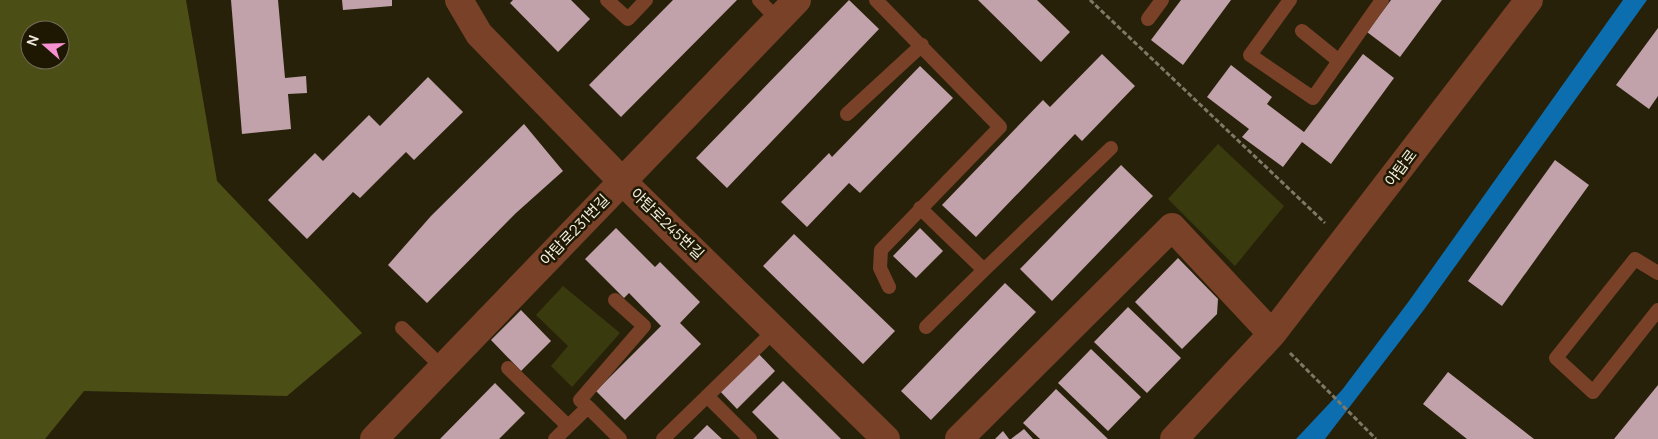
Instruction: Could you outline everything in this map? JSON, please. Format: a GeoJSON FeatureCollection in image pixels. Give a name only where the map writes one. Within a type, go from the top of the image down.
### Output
{"type":"FeatureCollection","features":[{"type":"Feature","properties":{"kind":"street","name":"야탑로245번길"},"geometry":{"type":"LineString","coordinates":[[459,0],[479,34],[622,181],[776,329],[886,439]]}},
{"type":"Feature","properties":{"kind":"street","name":"야탑로231번길"},"geometry":{"type":"LineString","coordinates":[[374,439],[797,0]]}},
{"type":"Feature","properties":{"kind":"street","name":"야탑로"},"geometry":{"type":"LineString","coordinates":[[1174,439],[1272,334],[1529,0]]}},
{"type":"Feature","properties":{"kind":"street"},"geometry":{"type":"LineString","coordinates":[[959,439],[1172,227],[1272,334]]}},
{"type":"Feature","properties":{"kind":"lane"},"geometry":{"type":"LineString","coordinates":[[607,0],[628,19],[646,0]]}},
{"type":"Feature","properties":{"kind":"lane"},"geometry":{"type":"LineString","coordinates":[[759,0],[778,20]]}},
{"type":"Feature","properties":{"kind":"lane"},"geometry":{"type":"LineString","coordinates":[[876,0],[1000,127],[881,250],[880,268],[889,287]]}},
{"type":"Feature","properties":{"kind":"lane"},"geometry":{"type":"LineString","coordinates":[[1148,19],[1162,0]]}},
{"type":"Feature","properties":{"kind":"lane"},"geometry":{"type":"LineString","coordinates":[[1290,0],[1250,55],[1314,98],[1382,0]]}},
{"type":"Feature","properties":{"kind":"lane"},"geometry":{"type":"LineString","coordinates":[[1302,31],[1339,61]]}},
{"type":"Feature","properties":{"kind":"lane"},"geometry":{"type":"LineString","coordinates":[[847,114],[922,45]]}},
{"type":"Feature","properties":{"kind":"lane"},"geometry":{"type":"LineString","coordinates":[[926,327],[1110,148]]}},
{"type":"Feature","properties":{"kind":"lane"},"geometry":{"type":"LineString","coordinates":[[920,208],[984,270]]}},
{"type":"Feature","properties":{"kind":"lane"},"geometry":{"type":"LineString","coordinates":[[1658,274],[1636,259],[1556,358],[1593,392],[1658,310]]}},
{"type":"Feature","properties":{"kind":"lane"},"geometry":{"type":"LineString","coordinates":[[615,300],[644,326],[580,400],[620,439]]}},
{"type":"Feature","properties":{"kind":"lane"},"geometry":{"type":"LineString","coordinates":[[402,328],[443,368]]}},
{"type":"Feature","properties":{"kind":"lane"},"geometry":{"type":"LineString","coordinates":[[662,439],[776,329]]}},
{"type":"Feature","properties":{"kind":"lane"},"geometry":{"type":"LineString","coordinates":[[508,368],[568,426]]}},
{"type":"Feature","properties":{"kind":"lane"},"geometry":{"type":"LineString","coordinates":[[707,396],[750,439]]}},
{"type":"Feature","properties":{"kind":"lane"},"geometry":{"type":"LineString","coordinates":[[555,439],[588,406]]}},
{"type":"Feature","properties":{"kind":"path"},"geometry":{"type":"LineString","coordinates":[[1090,0],[1344,241]]}},
{"type":"Feature","properties":{"kind":"path"},"geometry":{"type":"LineString","coordinates":[[1299,362],[1376,439]]}},
{"type":"Feature","properties":{"kind":"shaded area"},"geometry":{"type":"Polygon","coordinates":[[[0,0],[186,0],[217,181],[362,333],[287,396],[84,391],[45,439],[0,439],[0,0]]]}},
{"type":"Feature","properties":{"kind":"shaded area"},"geometry":{"type":"Polygon","coordinates":[[[1218,144],[1284,206],[1235,266],[1168,199],[1218,144]]]}},
{"type":"Feature","properties":{"kind":"shaded area"},"geometry":{"type":"Polygon","coordinates":[[[563,286],[620,333],[572,387],[551,366],[568,346],[536,315],[563,286]]]}},
{"type":"Feature","properties":{"kind":"water"},"geometry":{"type":"Polygon","coordinates":[[[1623,0],[1647,0],[1423,311],[1325,439],[1296,439],[1342,390],[1409,301],[1623,0]]]}},
{"type":"Feature","properties":{"kind":"building"},"geometry":{"type":"Polygon","coordinates":[[[231,0],[278,0],[285,78],[306,76],[307,93],[288,94],[291,129],[242,134],[231,0]]]}},
{"type":"Feature","properties":{"kind":"building"},"geometry":{"type":"Polygon","coordinates":[[[342,0],[392,0],[392,6],[343,10],[342,0]]]}},
{"type":"Feature","properties":{"kind":"building"},"geometry":{"type":"Polygon","coordinates":[[[513,0],[571,0],[590,19],[558,52],[510,3],[513,0]]]}},
{"type":"Feature","properties":{"kind":"building"},"geometry":{"type":"Polygon","coordinates":[[[673,0],[737,0],[621,117],[589,85],[673,0]]]}},
{"type":"Feature","properties":{"kind":"building"},"geometry":{"type":"Polygon","coordinates":[[[849,0],[879,29],[727,188],[696,158],[849,0]]]}},
{"type":"Feature","properties":{"kind":"building"},"geometry":{"type":"Polygon","coordinates":[[[978,0],[1037,0],[1070,32],[1041,62],[978,0]]]}},
{"type":"Feature","properties":{"kind":"building"},"geometry":{"type":"Polygon","coordinates":[[[1181,0],[1231,0],[1183,65],[1151,40],[1181,0]]]}},
{"type":"Feature","properties":{"kind":"building"},"geometry":{"type":"Polygon","coordinates":[[[1391,0],[1442,0],[1400,57],[1367,32],[1391,0]]]}},
{"type":"Feature","properties":{"kind":"building"},"geometry":{"type":"Polygon","coordinates":[[[1658,28],[1658,96],[1649,109],[1616,85],[1658,28]]]}},
{"type":"Feature","properties":{"kind":"building"},"geometry":{"type":"Polygon","coordinates":[[[1102,54],[1135,86],[1082,141],[1075,134],[976,237],[942,205],[1043,100],[1050,107],[1102,54]]]}},
{"type":"Feature","properties":{"kind":"building"},"geometry":{"type":"Polygon","coordinates":[[[1363,54],[1394,78],[1331,164],[1302,142],[1283,167],[1242,137],[1249,129],[1207,97],[1231,65],[1272,97],[1267,104],[1304,132],[1363,54]]]}},
{"type":"Feature","properties":{"kind":"building"},"geometry":{"type":"Polygon","coordinates":[[[920,66],[953,98],[860,193],[849,183],[807,227],[781,202],[829,153],[832,157],[920,66]]]}},
{"type":"Feature","properties":{"kind":"building"},"geometry":{"type":"Polygon","coordinates":[[[428,77],[463,112],[414,160],[406,152],[360,198],[353,192],[307,239],[268,200],[315,153],[323,161],[369,115],[380,126],[428,77]]]}},
{"type":"Feature","properties":{"kind":"building"},"geometry":{"type":"Polygon","coordinates":[[[524,124],[563,171],[516,213],[427,303],[388,265],[431,216],[524,124]]]}},
{"type":"Feature","properties":{"kind":"building"},"geometry":{"type":"Polygon","coordinates":[[[1555,160],[1589,185],[1502,306],[1468,281],[1555,160]]]}},
{"type":"Feature","properties":{"kind":"building"},"geometry":{"type":"Polygon","coordinates":[[[1121,165],[1153,196],[1052,301],[1020,269],[1121,165]]]}},
{"type":"Feature","properties":{"kind":"building"},"geometry":{"type":"Polygon","coordinates":[[[616,228],[655,267],[660,262],[700,302],[680,323],[701,344],[625,420],[596,391],[661,326],[629,293],[624,298],[585,259],[616,228]]]}},
{"type":"Feature","properties":{"kind":"building"},"geometry":{"type":"Polygon","coordinates":[[[920,228],[943,251],[916,278],[893,256],[920,228]]]}},
{"type":"Feature","properties":{"kind":"building"},"geometry":{"type":"Polygon","coordinates":[[[794,234],[895,331],[863,364],[763,266],[794,234]]]}},
{"type":"Feature","properties":{"kind":"building"},"geometry":{"type":"Polygon","coordinates":[[[1178,258],[1218,299],[1217,314],[1182,349],[1135,302],[1178,258]]]}},
{"type":"Feature","properties":{"kind":"building"},"geometry":{"type":"Polygon","coordinates":[[[1005,283],[1036,312],[931,420],[901,391],[1005,283]]]}},
{"type":"Feature","properties":{"kind":"building"},"geometry":{"type":"Polygon","coordinates":[[[1128,307],[1181,358],[1147,393],[1094,342],[1128,307]]]}},
{"type":"Feature","properties":{"kind":"building"},"geometry":{"type":"Polygon","coordinates":[[[521,310],[551,341],[521,371],[491,340],[521,310]]]}},
{"type":"Feature","properties":{"kind":"building"},"geometry":{"type":"Polygon","coordinates":[[[1091,349],[1141,397],[1108,431],[1058,383],[1091,349]]]}},
{"type":"Feature","properties":{"kind":"building"},"geometry":{"type":"Polygon","coordinates":[[[755,350],[775,371],[737,409],[717,388],[755,350]]]}},
{"type":"Feature","properties":{"kind":"building"},"geometry":{"type":"Polygon","coordinates":[[[1448,372],[1534,439],[1467,439],[1423,404],[1448,372]]]}},
{"type":"Feature","properties":{"kind":"building"},"geometry":{"type":"Polygon","coordinates":[[[783,381],[841,439],[779,439],[752,412],[783,381]]]}},
{"type":"Feature","properties":{"kind":"building"},"geometry":{"type":"Polygon","coordinates":[[[495,383],[525,413],[499,439],[440,439],[495,383]]]}},
{"type":"Feature","properties":{"kind":"building"},"geometry":{"type":"Polygon","coordinates":[[[1658,385],[1658,439],[1614,439],[1658,385]]]}},
{"type":"Feature","properties":{"kind":"building"},"geometry":{"type":"Polygon","coordinates":[[[1056,389],[1108,439],[1040,439],[1023,423],[1056,389]]]}},
{"type":"Feature","properties":{"kind":"building"},"geometry":{"type":"Polygon","coordinates":[[[707,425],[722,439],[693,439],[707,425]]]}},
{"type":"Feature","properties":{"kind":"building"},"geometry":{"type":"Polygon","coordinates":[[[1024,429],[1033,439],[1011,439],[1024,429]]]}},
{"type":"Feature","properties":{"kind":"building"},"geometry":{"type":"Polygon","coordinates":[[[1003,431],[1009,439],[995,439],[1003,431]]]}}]}
